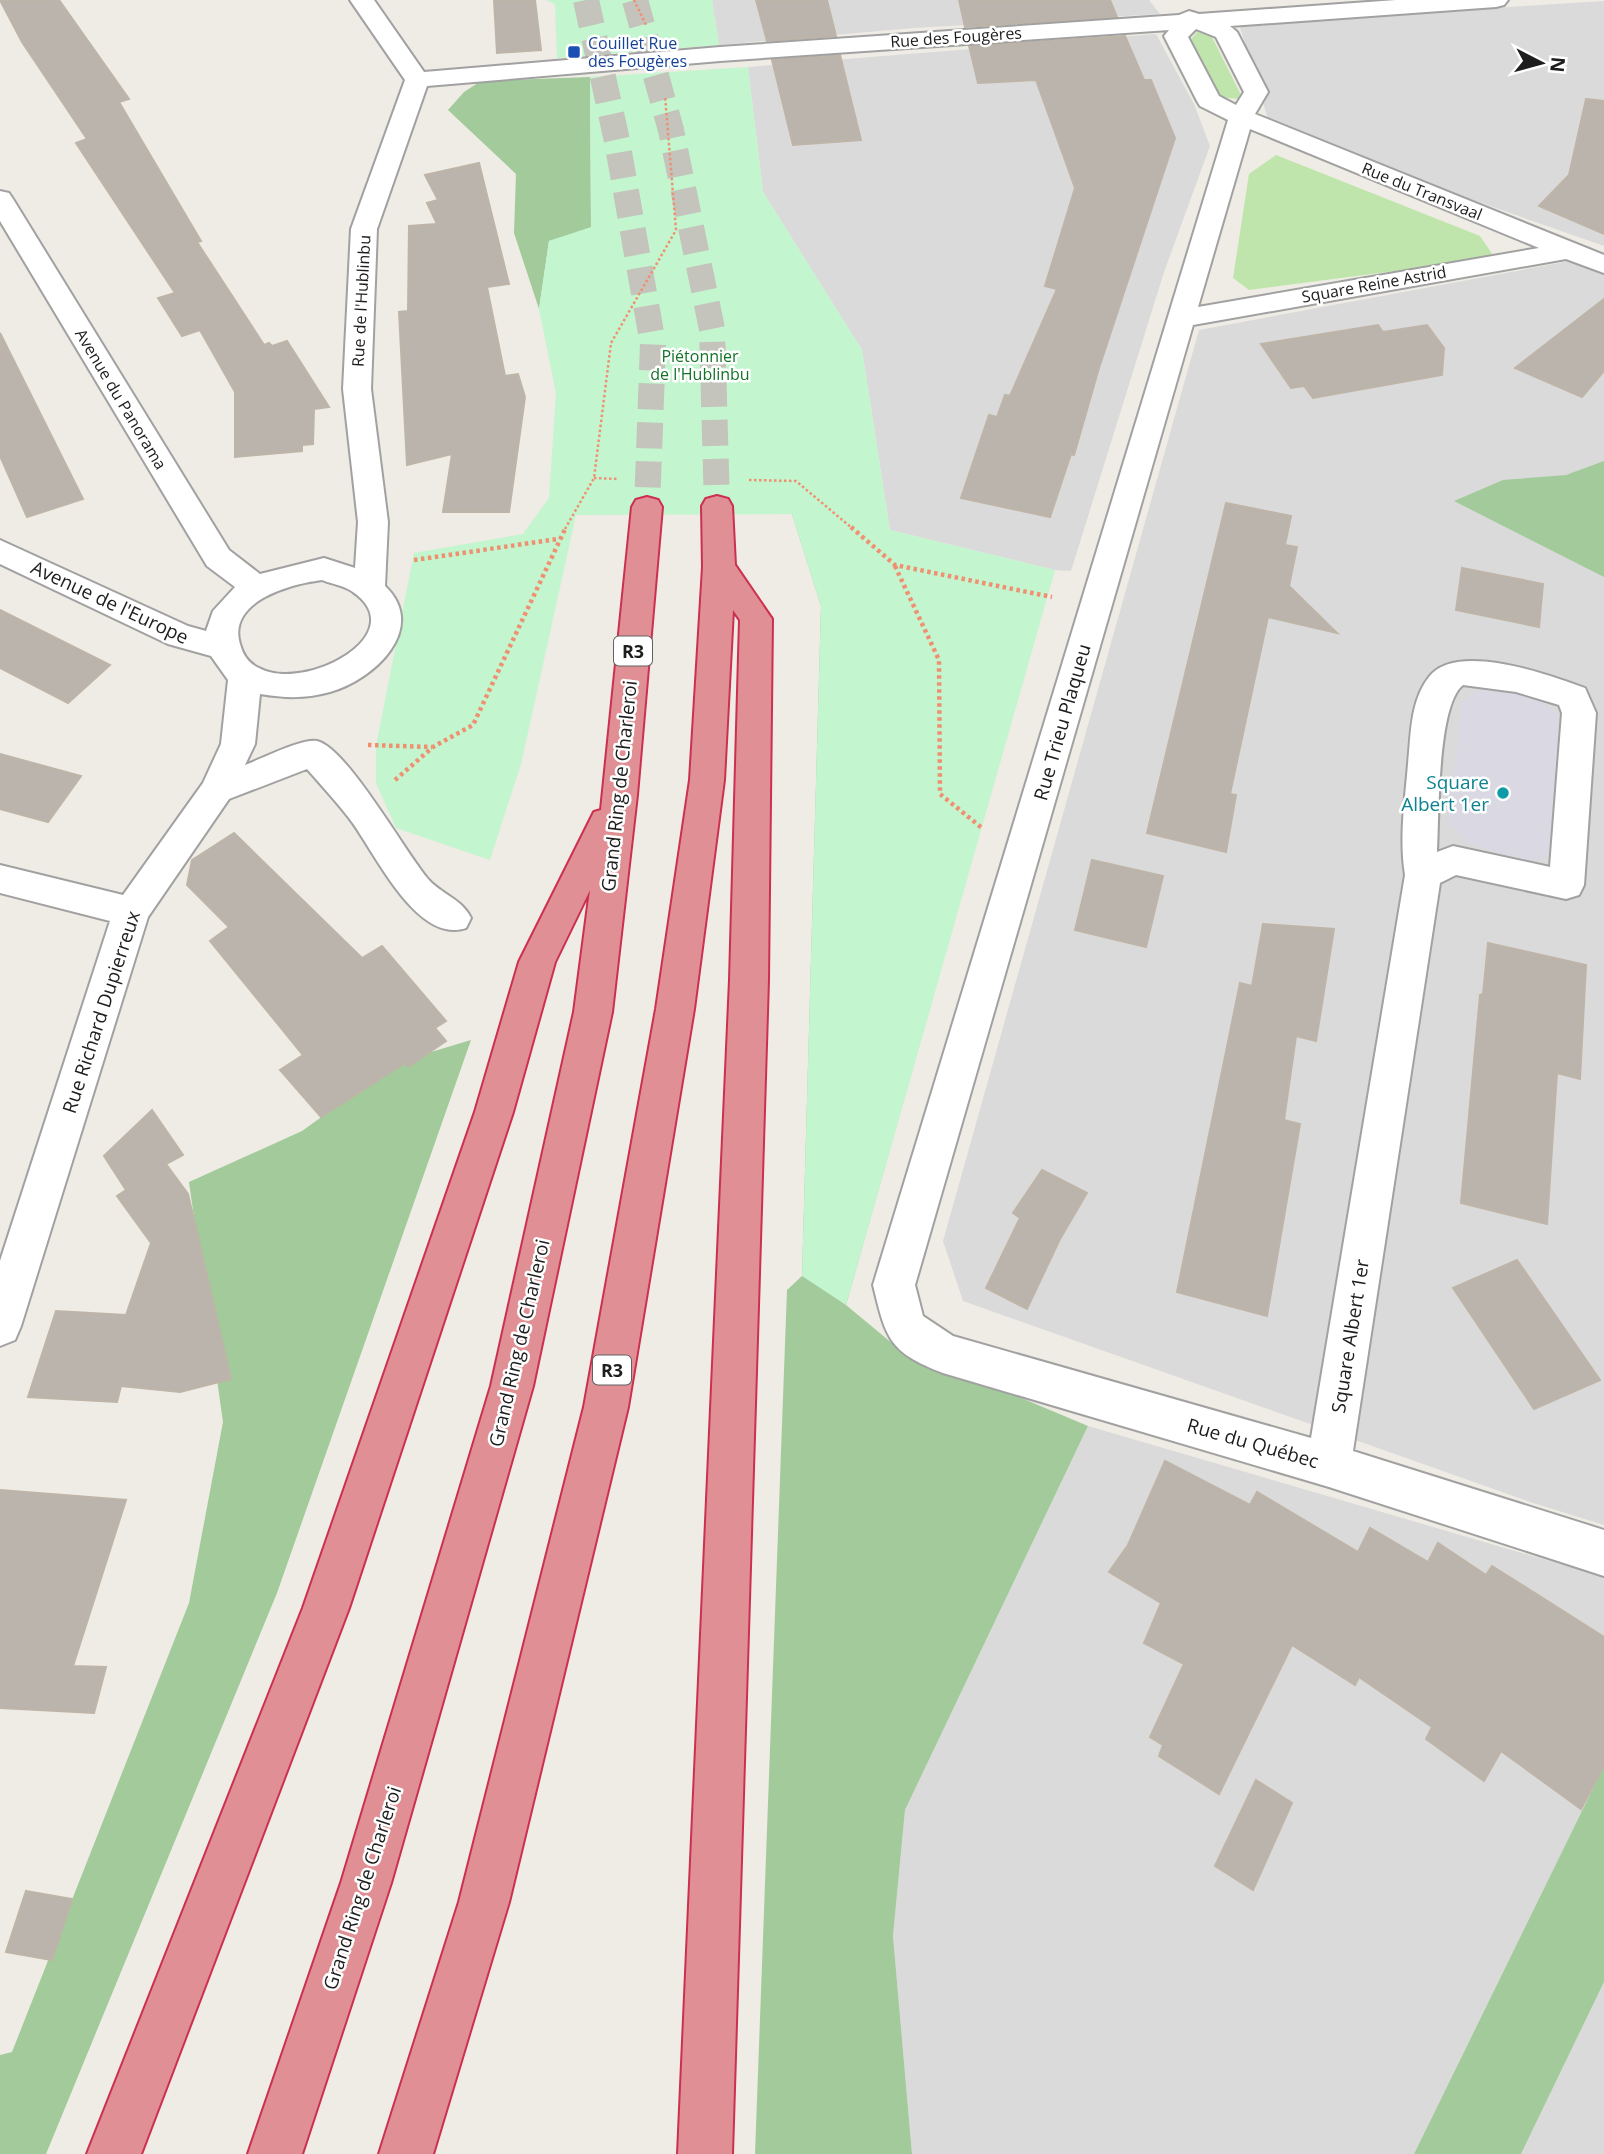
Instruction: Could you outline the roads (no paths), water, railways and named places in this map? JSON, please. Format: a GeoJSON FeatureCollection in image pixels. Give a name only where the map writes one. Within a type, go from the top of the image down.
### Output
{"type":"FeatureCollection","features":[{"type":"Feature","properties":{"kind":"highway","name":"R3"},"geometry":{"type":"LineString","coordinates":[[406,2154],[484,1902],[606,1407],[675,1009],[705,794],[719,567],[717,506]]}},
{"type":"Feature","properties":{"kind":"highway","name":"Grand Ring de Charleroi"},"geometry":{"type":"LineString","coordinates":[[275,2154],[366,1883],[512,1386],[593,1012],[620,795],[647,507]]}},
{"type":"Feature","properties":{"kind":"highway"},"geometry":{"type":"LineString","coordinates":[[705,2154],[749,980],[756,619],[719,567]]}},
{"type":"Feature","properties":{"kind":"highway"},"geometry":{"type":"LineString","coordinates":[[114,2154],[326,1608],[494,1112],[537,962],[620,795]]}},
{"type":"Feature","properties":{"kind":"street"},"geometry":{"type":"LineString","coordinates":[[362,0],[416,80]]}},
{"type":"Feature","properties":{"kind":"street"},"geometry":{"type":"LineString","coordinates":[[1175,0],[1191,20],[1225,32],[1256,92],[1241,117]]}},
{"type":"Feature","properties":{"kind":"street","name":"Rue des Fougères"},"geometry":{"type":"LineString","coordinates":[[416,80],[662,59],[1496,0]]}},
{"type":"Feature","properties":{"kind":"street","name":"Rue du Transvaal"},"geometry":{"type":"LineString","coordinates":[[1191,20],[1176,36],[1209,101],[1241,117],[1604,265]]}},
{"type":"Feature","properties":{"kind":"street","name":"Rue de l'Hublinbu"},"geometry":{"type":"LineString","coordinates":[[370,575],[373,522],[357,389],[364,229],[416,80]]}},
{"type":"Feature","properties":{"kind":"street","name":"Rue Trieu Plaqueu"},"geometry":{"type":"LineString","coordinates":[[905,1328],[894,1285],[1241,117]]}},
{"type":"Feature","properties":{"kind":"street","name":"Avenue du Panorama"},"geometry":{"type":"LineString","coordinates":[[0,199],[218,558],[256,587]]}},
{"type":"Feature","properties":{"kind":"street","name":"Square Reine Astrid"},"geometry":{"type":"LineString","coordinates":[[1182,318],[1567,251]]}},
{"type":"Feature","properties":{"kind":"street","name":"Avenue de l'Europe"},"geometry":{"type":"LineString","coordinates":[[0,551],[179,636],[223,647]]}},
{"type":"Feature","properties":{"kind":"street"},"geometry":{"type":"LineString","coordinates":[[324,569],[352,575],[370,575],[385,603],[385,634],[378,648],[358,668],[341,677],[311,686],[284,688],[245,677],[230,663],[223,647],[223,627],[231,606],[256,587],[278,576],[324,569]]}},
{"type":"Feature","properties":{"kind":"street","name":"Square Albert 1er"},"geometry":{"type":"LineString","coordinates":[[1329,1465],[1423,875],[1419,852],[1429,714],[1441,684],[1457,672],[1539,683],[1573,697],[1579,713],[1566,885],[1453,860],[1423,875]]}},
{"type":"Feature","properties":{"kind":"street","name":"Rue Richard Dupierreux"},"geometry":{"type":"LineString","coordinates":[[0,1326],[131,912],[217,790],[238,744],[245,677]]}},
{"type":"Feature","properties":{"kind":"street"},"geometry":{"type":"LineString","coordinates":[[217,790],[313,753],[362,809],[416,890],[453,918]]}},
{"type":"Feature","properties":{"kind":"street"},"geometry":{"type":"LineString","coordinates":[[0,878],[131,912]]}},
{"type":"Feature","properties":{"kind":"street","name":"Rue du Québec"},"geometry":{"type":"LineString","coordinates":[[905,1328],[943,1353],[1329,1465],[1604,1553]]}},
{"type":"Feature","properties":{"kind":"tunnel"},"geometry":{"type":"LineString","coordinates":[[586,0],[617,141],[653,344],[647,507]]}},
{"type":"Feature","properties":{"kind":"tunnel"},"geometry":{"type":"LineString","coordinates":[[635,0],[671,130],[712,329],[717,506]]}},
{"type":"Feature","properties":{"kind":"place","name":"Couillet Rue des Fougères"},"geometry":{"type":"Point","coordinates":[574,52]}},
{"type":"Feature","properties":{"kind":"place","name":"Square Albert 1er"},"geometry":{"type":"Point","coordinates":[1503,793]}},
{"type":"Feature","properties":{"kind":"park label","name":"Piétonnier de l'Hublinbu"},"geometry":{"type":"Point","coordinates":[700,365]}}]}
